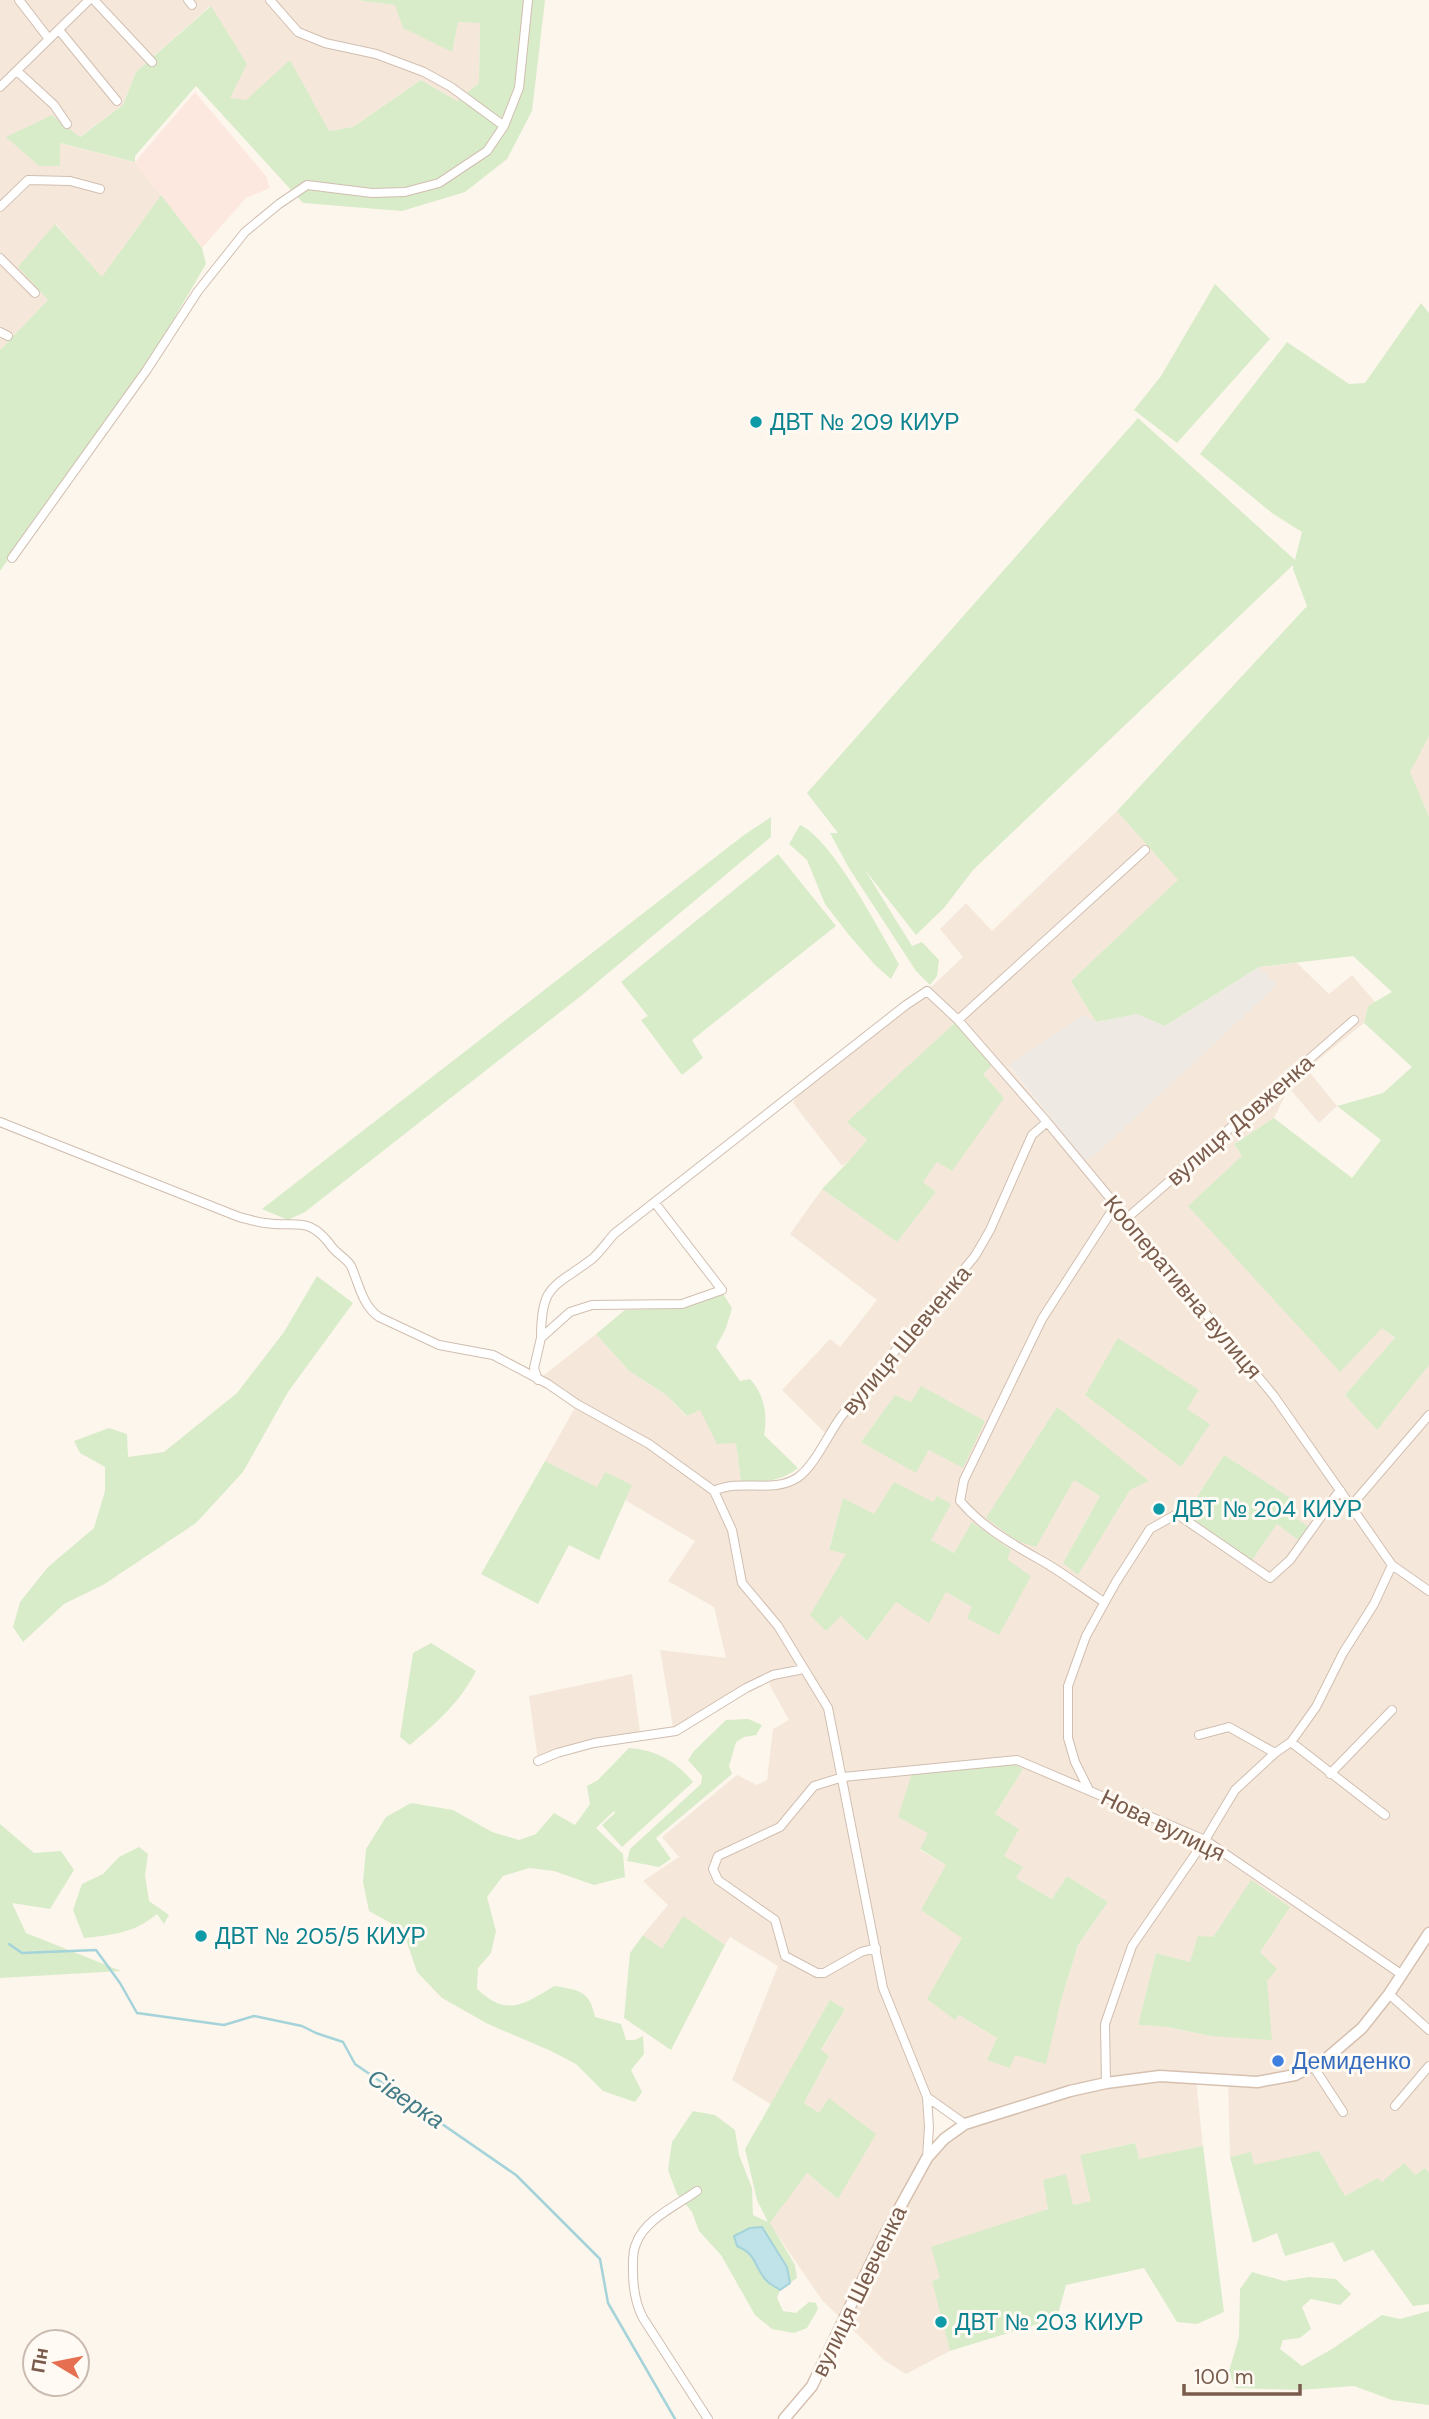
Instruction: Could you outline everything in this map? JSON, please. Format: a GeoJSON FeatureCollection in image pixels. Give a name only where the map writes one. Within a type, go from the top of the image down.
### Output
{"type":"FeatureCollection","features":[{"type":"Feature","properties":{"kind":"street"},"geometry":{"type":"LineString","coordinates":[[19,0],[49,39]]}},
{"type":"Feature","properties":{"kind":"street"},"geometry":{"type":"LineString","coordinates":[[0,87],[91,0],[152,62]]}},
{"type":"Feature","properties":{"kind":"street"},"geometry":{"type":"LineString","coordinates":[[270,0],[298,32],[325,43],[376,54],[424,72],[451,87],[504,127]]}},
{"type":"Feature","properties":{"kind":"street"},"geometry":{"type":"LineString","coordinates":[[12,558],[146,371],[206,281],[245,232],[307,185],[372,193],[405,192],[439,183],[487,151],[504,127],[519,88],[528,0]]}},
{"type":"Feature","properties":{"kind":"street"},"geometry":{"type":"LineString","coordinates":[[59,30],[117,101]]}},
{"type":"Feature","properties":{"kind":"street"},"geometry":{"type":"LineString","coordinates":[[17,71],[54,105],[67,124]]}},
{"type":"Feature","properties":{"kind":"street"},"geometry":{"type":"LineString","coordinates":[[0,207],[28,180],[70,181],[100,189]]}},
{"type":"Feature","properties":{"kind":"street"},"geometry":{"type":"LineString","coordinates":[[0,258],[35,293]]}},
{"type":"Feature","properties":{"kind":"street"},"geometry":{"type":"LineString","coordinates":[[958,1020],[1145,850]]}},
{"type":"Feature","properties":{"kind":"street","name":"Кооперативна вулиця"},"geometry":{"type":"LineString","coordinates":[[538,1380],[534,1368],[541,1338],[545,1300],[555,1283],[594,1257],[614,1234],[927,991],[958,1020],[1047,1122],[1274,1396],[1392,1565],[1429,1591]]}},
{"type":"Feature","properties":{"kind":"street","name":"вулиця Довженка"},"geometry":{"type":"LineString","coordinates":[[1126,1219],[1354,1020]]}},
{"type":"Feature","properties":{"kind":"street","name":"вулиця Шевченка"},"geometry":{"type":"LineString","coordinates":[[0,1122],[239,1217],[267,1224],[302,1224],[315,1229],[327,1238],[333,1249],[350,1265],[360,1292],[373,1313],[379,1317],[439,1345],[489,1353],[548,1384],[577,1404],[649,1444],[714,1491],[732,1530],[742,1583],[778,1626],[828,1708],[843,1777],[842,1786],[856,1862],[883,1988],[927,2097],[927,2158]]}},
{"type":"Feature","properties":{"kind":"street","name":"вулиця Шевченка"},"geometry":{"type":"LineString","coordinates":[[714,1491],[741,1484],[785,1484],[799,1476],[842,1415],[975,1256],[990,1230],[1032,1135],[1047,1122]]}},
{"type":"Feature","properties":{"kind":"street"},"geometry":{"type":"LineString","coordinates":[[541,1338],[570,1312],[581,1307],[682,1304],[722,1290],[655,1203]]}},
{"type":"Feature","properties":{"kind":"street"},"geometry":{"type":"LineString","coordinates":[[1104,1602],[1014,1546],[975,1518],[960,1501],[964,1480],[1042,1319],[1115,1206]]}},
{"type":"Feature","properties":{"kind":"street"},"geometry":{"type":"LineString","coordinates":[[1351,1506],[1429,1415]]}},
{"type":"Feature","properties":{"kind":"street","name":"Нова вулиця"},"geometry":{"type":"LineString","coordinates":[[1340,1490],[1290,1560],[1270,1578],[1177,1514],[1150,1529],[1086,1636],[1068,1686],[1068,1738],[1075,1762],[1088,1788],[1205,1840],[1401,1974]]}},
{"type":"Feature","properties":{"kind":"street"},"geometry":{"type":"LineString","coordinates":[[1106,2083],[1105,2024],[1132,1946],[1205,1840],[1235,1790],[1291,1742],[1316,1707],[1343,1653],[1374,1604],[1392,1565]]}},
{"type":"Feature","properties":{"kind":"street"},"geometry":{"type":"LineString","coordinates":[[538,1761],[594,1743],[676,1731],[746,1688],[773,1675],[804,1669]]}},
{"type":"Feature","properties":{"kind":"street"},"geometry":{"type":"LineString","coordinates":[[1330,1774],[1392,1710]]}},
{"type":"Feature","properties":{"kind":"street"},"geometry":{"type":"LineString","coordinates":[[1199,1735],[1229,1727],[1275,1753]]}},
{"type":"Feature","properties":{"kind":"street"},"geometry":{"type":"LineString","coordinates":[[1291,1742],[1385,1815]]}},
{"type":"Feature","properties":{"kind":"street"},"geometry":{"type":"LineString","coordinates":[[876,1948],[861,1952],[824,1973],[817,1973],[785,1956],[775,1920],[718,1880],[713,1868],[718,1856],[780,1827],[814,1786],[843,1777],[1017,1760],[1088,1788]]}},
{"type":"Feature","properties":{"kind":"street"},"geometry":{"type":"LineString","coordinates":[[1063,1779],[1075,1762]]}},
{"type":"Feature","properties":{"kind":"street","name":"вулиця Шевченка"},"geometry":{"type":"LineString","coordinates":[[785,2419],[816,2380],[866,2271],[927,2158],[944,2139],[965,2124],[1070,2091],[1106,2083],[1160,2076],[1257,2082],[1287,2077],[1313,2066],[1341,2048],[1362,2028],[1389,1994],[1429,1933]]}},
{"type":"Feature","properties":{"kind":"street"},"geometry":{"type":"LineString","coordinates":[[1389,1994],[1429,2030]]}},
{"type":"Feature","properties":{"kind":"street"},"geometry":{"type":"LineString","coordinates":[[1313,2066],[1343,2112]]}},
{"type":"Feature","properties":{"kind":"street"},"geometry":{"type":"LineString","coordinates":[[1395,2106],[1429,2066]]}},
{"type":"Feature","properties":{"kind":"street"},"geometry":{"type":"LineString","coordinates":[[927,2097],[965,2124]]}},
{"type":"Feature","properties":{"kind":"street"},"geometry":{"type":"LineString","coordinates":[[697,2191],[648,2226],[636,2242],[633,2280],[637,2306],[643,2318],[708,2419]]}},
{"type":"Feature","properties":{"kind":"shaded area"},"geometry":{"type":"Polygon","coordinates":[[[0,0],[356,0],[396,5],[451,52],[458,21],[480,23],[479,83],[457,101],[421,80],[353,127],[328,131],[246,101],[229,98],[210,6],[136,72],[123,105],[79,137],[59,143],[135,162],[161,195],[102,278],[56,224],[48,300],[0,350],[0,0]]]}},
{"type":"Feature","properties":{"kind":"shaded area"},"geometry":{"type":"Polygon","coordinates":[[[195,92],[266,176],[270,188],[246,198],[202,248],[135,162],[195,92]]]}},
{"type":"Feature","properties":{"kind":"shaded area"},"geometry":{"type":"Polygon","coordinates":[[[1429,736],[1429,817],[1409,772],[1429,736]]]}},
{"type":"Feature","properties":{"kind":"shaded area"},"geometry":{"type":"Polygon","coordinates":[[[1117,811],[1179,880],[1071,981],[1096,1022],[1012,1062],[1010,1068],[1085,1160],[1276,985],[1259,967],[1297,963],[1329,994],[1352,975],[1375,1002],[1368,1006],[1364,1023],[1307,1069],[1337,1106],[1319,1123],[1289,1088],[1274,1118],[1234,1144],[1242,1156],[1340,1371],[1382,1327],[1395,1339],[1345,1395],[1377,1429],[1429,1365],[1429,2172],[1425,2168],[1415,2175],[1381,2182],[1377,2178],[1345,2196],[1254,2165],[1251,2153],[1230,2157],[1228,2082],[1196,2080],[1203,2146],[1138,2160],[1134,2143],[1080,2155],[1092,2201],[1073,2205],[1043,2180],[1048,2208],[941,2278],[933,2280],[950,2351],[906,2374],[885,2361],[822,2300],[769,2223],[807,2173],[838,2199],[829,2099],[819,2113],[804,2103],[829,2056],[821,2051],[845,2009],[830,2000],[772,2105],[732,2080],[778,1966],[730,1937],[725,1945],[684,1917],[662,1950],[643,1935],[668,1905],[643,1881],[679,1857],[662,1837],[737,1775],[757,1785],[767,1780],[773,1729],[789,1720],[769,1684],[772,1676],[676,1731],[594,1743],[538,1761],[529,1696],[632,1674],[640,1732],[673,1727],[660,1650],[726,1658],[714,1607],[668,1581],[695,1541],[625,1500],[631,1484],[598,1488],[545,1461],[577,1404],[538,1380],[596,1334],[629,1371],[665,1394],[686,1416],[700,1409],[736,1442],[741,1484],[766,1486],[799,1476],[828,1436],[782,1390],[830,1339],[840,1347],[877,1300],[790,1234],[822,1189],[897,1242],[936,1192],[922,1182],[937,1162],[952,1171],[982,1074],[994,1062],[847,1122],[867,1140],[853,1158],[842,1166],[793,1103],[799,1091],[927,991],[963,957],[940,929],[966,903],[992,931],[1117,811]],[[1118,1338],[1186,1409],[1198,1391],[1118,1338]],[[895,1395],[861,1442],[916,1472],[929,1450],[911,1402],[895,1395]],[[1058,1407],[986,1519],[1074,1480],[1100,1496],[1063,1563],[1078,1574],[1130,1490],[1058,1407]],[[1224,1455],[1186,1514],[1277,1524],[1299,1540],[1285,1511],[1224,1455]],[[843,1499],[829,1549],[847,1553],[841,1616],[867,1641],[896,1602],[946,1592],[972,1607],[1011,1550],[973,1523],[954,1553],[931,1540],[933,1502],[874,1514],[843,1499]],[[1023,1769],[928,1833],[920,1850],[946,1865],[962,1938],[955,2020],[959,2015],[997,2038],[988,2060],[1015,2055],[1060,2004],[1078,1945],[1108,1902],[1067,1876],[1052,1899],[1016,1878],[1004,1857],[995,1814],[1023,1769]],[[1251,1881],[1213,1937],[1190,1962],[1156,1953],[1138,2025],[1167,2027],[1211,2036],[1260,1952],[1251,1881]],[[928,2098],[927,2157],[964,2125],[928,2098]]]}},
{"type":"Feature","properties":{"kind":"shaded area"},"geometry":{"type":"Polygon","coordinates":[[[1259,967],[1277,985],[1092,1158],[1085,1160],[1010,1067],[1012,1062],[1083,1015],[1097,1022],[1137,1014],[1165,1026],[1259,967]]]}},
{"type":"Feature","properties":{"kind":"green space"},"geometry":{"type":"Polygon","coordinates":[[[356,0],[545,0],[532,111],[507,159],[465,192],[402,211],[303,203],[196,86],[135,156],[135,162],[60,143],[60,166],[39,166],[6,137],[52,115],[80,137],[123,105],[136,72],[211,6],[247,64],[230,98],[246,100],[290,60],[329,131],[353,127],[421,80],[457,101],[479,83],[480,23],[458,22],[452,52],[403,28],[395,5],[356,0]]]}},
{"type":"Feature","properties":{"kind":"green space"},"geometry":{"type":"Polygon","coordinates":[[[161,195],[202,248],[206,264],[154,353],[0,571],[0,350],[48,300],[18,267],[55,224],[102,277],[161,195]]]}},
{"type":"Feature","properties":{"kind":"green space"},"geometry":{"type":"Polygon","coordinates":[[[1215,284],[1270,339],[1177,443],[1134,410],[1161,376],[1215,284]]]}},
{"type":"Feature","properties":{"kind":"green space"},"geometry":{"type":"Polygon","coordinates":[[[1421,303],[1429,313],[1429,736],[1410,772],[1429,817],[1429,1365],[1377,1430],[1345,1395],[1395,1338],[1382,1328],[1340,1372],[1188,1206],[1242,1156],[1234,1144],[1274,1118],[1352,1178],[1381,1140],[1337,1106],[1383,1093],[1412,1067],[1364,1023],[1368,1006],[1392,992],[1353,956],[1259,967],[1165,1026],[1137,1014],[1096,1022],[1071,981],[1178,880],[1117,811],[1307,606],[1293,565],[973,870],[944,908],[916,935],[865,870],[912,946],[922,942],[939,960],[937,976],[930,985],[916,971],[849,868],[830,833],[838,833],[807,793],[1138,418],[1295,560],[1302,532],[1272,513],[1200,454],[1287,342],[1349,384],[1365,383],[1421,303]]]}},
{"type":"Feature","properties":{"kind":"green space"},"geometry":{"type":"Polygon","coordinates":[[[771,817],[771,837],[582,995],[305,1212],[288,1220],[262,1209],[744,835],[771,817]]]}},
{"type":"Feature","properties":{"kind":"green space"},"geometry":{"type":"Polygon","coordinates":[[[800,825],[826,848],[867,909],[899,964],[891,979],[875,965],[825,904],[807,860],[789,844],[800,825]]]}},
{"type":"Feature","properties":{"kind":"green space"},"geometry":{"type":"Polygon","coordinates":[[[778,854],[836,926],[692,1040],[703,1058],[682,1075],[641,1020],[648,1016],[621,982],[778,854]]]}},
{"type":"Feature","properties":{"kind":"green space"},"geometry":{"type":"Polygon","coordinates":[[[958,1020],[995,1062],[983,1074],[1004,1098],[952,1171],[937,1162],[923,1182],[936,1192],[897,1242],[822,1189],[867,1140],[847,1122],[958,1020]]]}},
{"type":"Feature","properties":{"kind":"green space"},"geometry":{"type":"Polygon","coordinates":[[[317,1276],[353,1303],[288,1392],[243,1472],[196,1523],[103,1585],[64,1604],[23,1642],[13,1627],[20,1602],[48,1567],[94,1528],[105,1491],[105,1467],[80,1453],[74,1441],[109,1428],[127,1434],[128,1457],[164,1452],[237,1393],[284,1332],[317,1276]]]}},
{"type":"Feature","properties":{"kind":"green space"},"geometry":{"type":"Polygon","coordinates":[[[722,1292],[732,1308],[716,1347],[740,1381],[750,1379],[755,1385],[764,1405],[764,1435],[798,1468],[778,1479],[741,1482],[736,1443],[717,1444],[700,1410],[687,1416],[665,1394],[629,1371],[596,1334],[625,1310],[680,1308],[722,1292]]]}},
{"type":"Feature","properties":{"kind":"green space"},"geometry":{"type":"Polygon","coordinates":[[[1118,1338],[1199,1390],[1187,1409],[1210,1424],[1181,1467],[1085,1395],[1118,1338]]]}},
{"type":"Feature","properties":{"kind":"green space"},"geometry":{"type":"Polygon","coordinates":[[[921,1386],[985,1421],[963,1468],[929,1450],[916,1473],[861,1442],[895,1395],[911,1402],[921,1386]]]}},
{"type":"Feature","properties":{"kind":"green space"},"geometry":{"type":"Polygon","coordinates":[[[1057,1407],[1149,1481],[1130,1490],[1078,1575],[1063,1563],[1100,1496],[1074,1480],[1036,1547],[1017,1541],[986,1518],[1057,1407]]]}},
{"type":"Feature","properties":{"kind":"green space"},"geometry":{"type":"Polygon","coordinates":[[[1224,1455],[1292,1499],[1285,1511],[1309,1527],[1298,1540],[1277,1524],[1252,1560],[1186,1514],[1224,1455]]]}},
{"type":"Feature","properties":{"kind":"green space"},"geometry":{"type":"Polygon","coordinates":[[[545,1461],[597,1487],[605,1472],[632,1485],[599,1560],[569,1545],[538,1604],[481,1574],[545,1461]]]}},
{"type":"Feature","properties":{"kind":"green space"},"geometry":{"type":"Polygon","coordinates":[[[894,1482],[933,1502],[937,1496],[951,1504],[931,1540],[954,1553],[972,1522],[1011,1550],[1007,1559],[1031,1576],[999,1635],[967,1618],[972,1607],[946,1592],[929,1623],[896,1602],[867,1641],[841,1616],[826,1631],[810,1615],[846,1554],[829,1550],[843,1498],[874,1514],[894,1482]]]}},
{"type":"Feature","properties":{"kind":"green space"},"geometry":{"type":"Polygon","coordinates":[[[431,1643],[476,1671],[455,1703],[410,1745],[400,1737],[413,1653],[431,1643]]]}},
{"type":"Feature","properties":{"kind":"green space"},"geometry":{"type":"Polygon","coordinates":[[[748,1719],[762,1725],[756,1735],[736,1742],[729,1766],[732,1774],[656,1838],[671,1859],[659,1867],[627,1861],[630,1849],[701,1784],[702,1776],[688,1760],[694,1751],[726,1720],[748,1719]]]}},
{"type":"Feature","properties":{"kind":"green space"},"geometry":{"type":"Polygon","coordinates":[[[629,1748],[648,1751],[665,1758],[680,1768],[693,1782],[622,1847],[602,1825],[614,1811],[596,1828],[623,1854],[625,1877],[594,1885],[554,1871],[529,1868],[503,1876],[487,1897],[496,1931],[491,1953],[478,1968],[477,1989],[497,2003],[506,2005],[524,2003],[554,1986],[576,1990],[590,2001],[595,2017],[621,2024],[626,2040],[643,2036],[644,2054],[631,2070],[642,2092],[635,2102],[603,2091],[576,2064],[488,2024],[442,1998],[417,1972],[403,1930],[369,1911],[363,1882],[366,1849],[386,1817],[411,1803],[453,1810],[492,1832],[519,1840],[536,1834],[554,1813],[575,1825],[590,1804],[587,1786],[598,1780],[629,1748]]]}},
{"type":"Feature","properties":{"kind":"green space"},"geometry":{"type":"Polygon","coordinates":[[[1014,1764],[1023,1769],[995,1814],[1019,1829],[1004,1856],[1023,1867],[1016,1878],[1052,1899],[1067,1876],[1108,1902],[1078,1945],[1046,2064],[1015,2055],[1010,2068],[987,2060],[997,2038],[959,2015],[955,2020],[927,1999],[962,1938],[921,1910],[946,1865],[920,1849],[928,1833],[898,1817],[912,1773],[1014,1764]]]}},
{"type":"Feature","properties":{"kind":"green space"},"geometry":{"type":"Polygon","coordinates":[[[0,1824],[34,1853],[61,1851],[74,1870],[50,1909],[12,1903],[26,1933],[121,1971],[0,1978],[0,1824]]]}},
{"type":"Feature","properties":{"kind":"green space"},"geometry":{"type":"Polygon","coordinates":[[[139,1847],[148,1854],[145,1875],[149,1901],[169,1915],[164,1924],[157,1914],[131,1929],[84,1938],[73,1910],[82,1884],[103,1874],[119,1857],[139,1847]]]}},
{"type":"Feature","properties":{"kind":"green space"},"geometry":{"type":"Polygon","coordinates":[[[1251,1880],[1290,1907],[1260,1952],[1277,1969],[1267,1981],[1272,2040],[1211,2036],[1167,2027],[1138,2025],[1156,1953],[1190,1962],[1198,1936],[1213,1937],[1251,1880]]]}},
{"type":"Feature","properties":{"kind":"green space"},"geometry":{"type":"Polygon","coordinates":[[[683,1916],[725,1945],[671,2050],[624,2018],[630,1953],[643,1935],[662,1949],[683,1916]]]}},
{"type":"Feature","properties":{"kind":"green space"},"geometry":{"type":"Polygon","coordinates":[[[830,2000],[845,2009],[821,2050],[829,2056],[804,2103],[819,2113],[829,2098],[876,2134],[838,2199],[807,2173],[770,2223],[795,2265],[797,2278],[790,2283],[787,2267],[762,2227],[747,2251],[766,2280],[780,2290],[777,2298],[783,2311],[796,2313],[809,2302],[816,2303],[818,2309],[807,2328],[794,2333],[772,2329],[755,2315],[721,2255],[699,2231],[692,2212],[677,2194],[668,2170],[672,2142],[693,2111],[715,2115],[735,2130],[739,2155],[752,2188],[753,2215],[768,2222],[757,2200],[745,2149],[830,2000]]]}},
{"type":"Feature","properties":{"kind":"green space"},"geometry":{"type":"Polygon","coordinates":[[[1135,2143],[1139,2159],[1203,2146],[1224,2312],[1197,2324],[1177,2322],[1144,2268],[1066,2285],[1057,2318],[950,2351],[932,2281],[940,2278],[931,2247],[1048,2209],[1043,2180],[1066,2174],[1073,2205],[1091,2201],[1080,2155],[1135,2143]]]}},
{"type":"Feature","properties":{"kind":"green space"},"geometry":{"type":"Polygon","coordinates":[[[1319,2151],[1345,2196],[1377,2178],[1382,2182],[1404,2163],[1415,2175],[1425,2168],[1429,2172],[1429,2304],[1413,2306],[1373,2250],[1344,2262],[1333,2242],[1285,2256],[1277,2233],[1253,2243],[1230,2157],[1251,2152],[1254,2165],[1319,2151]]]}},
{"type":"Feature","properties":{"kind":"green space"},"geometry":{"type":"Polygon","coordinates":[[[1252,2272],[1284,2281],[1309,2277],[1336,2279],[1351,2294],[1340,2305],[1311,2299],[1302,2307],[1311,2329],[1300,2338],[1283,2340],[1280,2349],[1302,2366],[1382,2315],[1400,2319],[1429,2311],[1429,2405],[1392,2400],[1354,2386],[1300,2390],[1235,2388],[1229,2371],[1239,2337],[1240,2289],[1252,2272]]]}},
{"type":"Feature","properties":{"kind":"water"},"geometry":{"type":"Polygon","coordinates":[[[762,2227],[787,2267],[790,2283],[780,2290],[766,2280],[749,2253],[737,2246],[734,2236],[750,2228],[762,2227]]]}},
{"type":"Feature","properties":{"kind":"waterway","name":"Сіверка"},"geometry":{"type":"LineString","coordinates":[[9,1944],[22,1953],[96,1950],[120,1983],[137,2013],[224,2025],[254,2016],[302,2026],[343,2042],[355,2064],[516,2175],[600,2259],[608,2303],[675,2419]]}},
{"type":"Feature","properties":{"kind":"place","name":"ДВТ № 209 КИУР"},"geometry":{"type":"Point","coordinates":[756,422]}},
{"type":"Feature","properties":{"kind":"place","name":"ДВТ № 204 КИУР"},"geometry":{"type":"Point","coordinates":[1159,1509]}},
{"type":"Feature","properties":{"kind":"place","name":"ДВТ № 205/5 КИУР"},"geometry":{"type":"Point","coordinates":[201,1936]}},
{"type":"Feature","properties":{"kind":"place","name":"Демиденко"},"geometry":{"type":"Point","coordinates":[1278,2061]}},
{"type":"Feature","properties":{"kind":"place","name":"ДВТ № 203 КИУР"},"geometry":{"type":"Point","coordinates":[941,2322]}}]}
